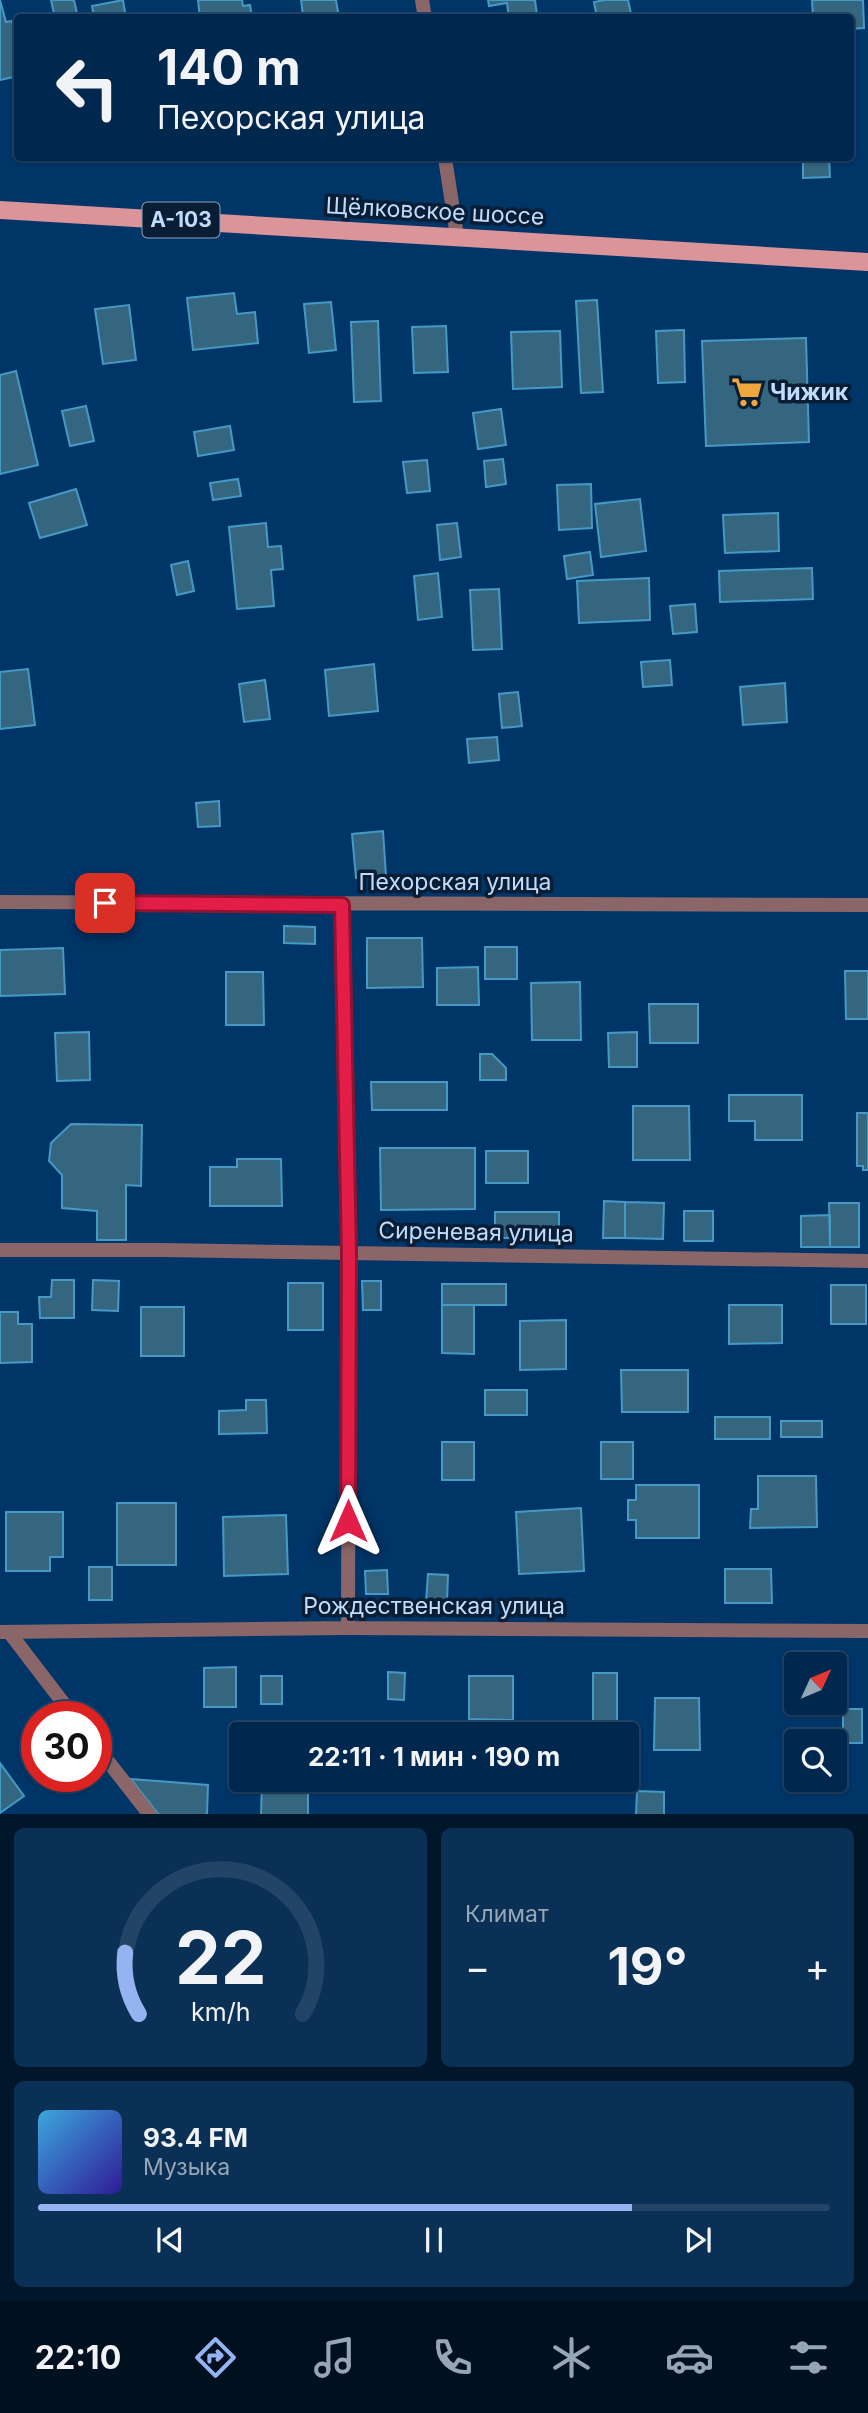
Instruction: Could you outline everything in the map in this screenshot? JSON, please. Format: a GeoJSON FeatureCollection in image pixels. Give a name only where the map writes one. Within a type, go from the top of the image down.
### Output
{"type":"FeatureCollection","features":[{"type":"Feature","properties":{"kind":"main road","name":"Щёлковское шоссе"},"geometry":{"type":"LineString","coordinates":[[0,210],[868,262]]}},
{"type":"Feature","properties":{"kind":"street"},"geometry":{"type":"LineString","coordinates":[[445,161],[457,236]]}},
{"type":"Feature","properties":{"kind":"street","name":"Пехорская улица"},"geometry":{"type":"LineString","coordinates":[[0,902],[868,905]]}},
{"type":"Feature","properties":{"kind":"street"},"geometry":{"type":"LineString","coordinates":[[342,905],[349,1253],[348,1628]]}},
{"type":"Feature","properties":{"kind":"street","name":"Сиреневая улица"},"geometry":{"type":"LineString","coordinates":[[0,1251],[868,1261]]}},
{"type":"Feature","properties":{"kind":"street","name":"Рождественская улица"},"geometry":{"type":"LineString","coordinates":[[4,1632],[348,1628],[868,1631]]}},
{"type":"Feature","properties":{"kind":"street"},"geometry":{"type":"LineString","coordinates":[[4,1632],[61,1701]]}},
{"type":"Feature","properties":{"kind":"street"},"geometry":{"type":"LineString","coordinates":[[112,1767],[148,1814]]}},
{"type":"Feature","properties":{"kind":"building"},"geometry":{"type":"Polygon","coordinates":[[[0,0],[6,22],[12,21],[14,30],[14,77],[0,80],[0,0]]]}},
{"type":"Feature","properties":{"kind":"building"},"geometry":{"type":"Polygon","coordinates":[[[51,0],[74,0],[77,14],[54,14],[51,0]]]}},
{"type":"Feature","properties":{"kind":"building"},"geometry":{"type":"Polygon","coordinates":[[[123,0],[125,14],[93,14],[92,6],[123,0]]]}},
{"type":"Feature","properties":{"kind":"building"},"geometry":{"type":"Polygon","coordinates":[[[198,0],[242,0],[243,6],[250,5],[251,14],[200,14],[198,0]]]}},
{"type":"Feature","properties":{"kind":"building"},"geometry":{"type":"Polygon","coordinates":[[[301,0],[336,0],[338,14],[303,14],[301,0]]]}},
{"type":"Feature","properties":{"kind":"building"},"geometry":{"type":"Polygon","coordinates":[[[488,0],[535,0],[537,14],[508,14],[507,3],[489,6],[488,0]]]}},
{"type":"Feature","properties":{"kind":"building"},"geometry":{"type":"Polygon","coordinates":[[[628,0],[631,14],[596,14],[594,2],[628,0]]]}},
{"type":"Feature","properties":{"kind":"building"},"geometry":{"type":"Polygon","coordinates":[[[812,0],[863,0],[864,28],[854,29],[854,14],[813,14],[812,0]]]}},
{"type":"Feature","properties":{"kind":"building"},"geometry":{"type":"Polygon","coordinates":[[[803,161],[829,161],[830,177],[803,178],[803,161]]]}},
{"type":"Feature","properties":{"kind":"building"},"geometry":{"type":"Polygon","coordinates":[[[234,293],[237,314],[255,312],[258,343],[193,350],[187,298],[234,293]]]}},
{"type":"Feature","properties":{"kind":"building"},"geometry":{"type":"Polygon","coordinates":[[[597,300],[603,392],[581,393],[576,301],[597,300]]]}},
{"type":"Feature","properties":{"kind":"building"},"geometry":{"type":"Polygon","coordinates":[[[331,302],[336,350],[309,353],[304,304],[331,302]]]}},
{"type":"Feature","properties":{"kind":"building"},"geometry":{"type":"Polygon","coordinates":[[[129,305],[136,360],[103,364],[95,309],[129,305]]]}},
{"type":"Feature","properties":{"kind":"building"},"geometry":{"type":"Polygon","coordinates":[[[378,321],[381,401],[354,402],[351,322],[378,321]]]}},
{"type":"Feature","properties":{"kind":"building"},"geometry":{"type":"Polygon","coordinates":[[[446,326],[448,372],[414,373],[412,327],[446,326]]]}},
{"type":"Feature","properties":{"kind":"building"},"geometry":{"type":"Polygon","coordinates":[[[684,330],[685,382],[658,383],[656,331],[684,330]]]}},
{"type":"Feature","properties":{"kind":"building"},"geometry":{"type":"Polygon","coordinates":[[[560,331],[562,387],[513,389],[511,332],[560,331]]]}},
{"type":"Feature","properties":{"kind":"building"},"geometry":{"type":"Polygon","coordinates":[[[806,338],[809,442],[706,446],[702,341],[806,338]]]}},
{"type":"Feature","properties":{"kind":"building"},"geometry":{"type":"Polygon","coordinates":[[[16,371],[38,465],[0,474],[0,375],[16,371]]]}},
{"type":"Feature","properties":{"kind":"building"},"geometry":{"type":"Polygon","coordinates":[[[86,406],[94,441],[70,446],[62,411],[86,406]]]}},
{"type":"Feature","properties":{"kind":"building"},"geometry":{"type":"Polygon","coordinates":[[[501,409],[506,445],[478,449],[473,413],[501,409]]]}},
{"type":"Feature","properties":{"kind":"building"},"geometry":{"type":"Polygon","coordinates":[[[230,426],[234,450],[198,456],[194,432],[230,426]]]}},
{"type":"Feature","properties":{"kind":"building"},"geometry":{"type":"Polygon","coordinates":[[[503,459],[506,484],[486,487],[484,461],[503,459]]]}},
{"type":"Feature","properties":{"kind":"building"},"geometry":{"type":"Polygon","coordinates":[[[427,460],[430,491],[407,493],[403,462],[427,460]]]}},
{"type":"Feature","properties":{"kind":"building"},"geometry":{"type":"Polygon","coordinates":[[[238,479],[241,496],[213,500],[210,483],[238,479]]]}},
{"type":"Feature","properties":{"kind":"building"},"geometry":{"type":"Polygon","coordinates":[[[591,484],[592,528],[559,530],[557,485],[591,484]]]}},
{"type":"Feature","properties":{"kind":"building"},"geometry":{"type":"Polygon","coordinates":[[[76,489],[87,525],[40,538],[29,503],[76,489]]]}},
{"type":"Feature","properties":{"kind":"building"},"geometry":{"type":"Polygon","coordinates":[[[640,499],[646,551],[601,557],[595,504],[640,499]]]}},
{"type":"Feature","properties":{"kind":"building"},"geometry":{"type":"Polygon","coordinates":[[[778,513],[779,551],[725,553],[723,515],[778,513]]]}},
{"type":"Feature","properties":{"kind":"building"},"geometry":{"type":"Polygon","coordinates":[[[266,523],[268,547],[281,546],[283,569],[271,570],[274,606],[237,609],[229,527],[266,523]]]}},
{"type":"Feature","properties":{"kind":"building"},"geometry":{"type":"Polygon","coordinates":[[[457,523],[461,557],[440,560],[437,525],[457,523]]]}},
{"type":"Feature","properties":{"kind":"building"},"geometry":{"type":"Polygon","coordinates":[[[590,552],[593,575],[567,579],[564,556],[590,552]]]}},
{"type":"Feature","properties":{"kind":"building"},"geometry":{"type":"Polygon","coordinates":[[[188,561],[194,591],[177,595],[171,565],[188,561]]]}},
{"type":"Feature","properties":{"kind":"building"},"geometry":{"type":"Polygon","coordinates":[[[812,568],[813,599],[720,602],[719,571],[812,568]]]}},
{"type":"Feature","properties":{"kind":"building"},"geometry":{"type":"Polygon","coordinates":[[[438,573],[442,617],[418,620],[414,576],[438,573]]]}},
{"type":"Feature","properties":{"kind":"building"},"geometry":{"type":"Polygon","coordinates":[[[649,578],[650,620],[579,623],[577,581],[649,578]]]}},
{"type":"Feature","properties":{"kind":"building"},"geometry":{"type":"Polygon","coordinates":[[[499,589],[502,649],[473,650],[470,590],[499,589]]]}},
{"type":"Feature","properties":{"kind":"building"},"geometry":{"type":"Polygon","coordinates":[[[695,604],[697,632],[673,634],[670,606],[695,604]]]}},
{"type":"Feature","properties":{"kind":"building"},"geometry":{"type":"Polygon","coordinates":[[[670,660],[672,685],[643,687],[641,662],[670,660]]]}},
{"type":"Feature","properties":{"kind":"building"},"geometry":{"type":"Polygon","coordinates":[[[374,664],[378,711],[329,716],[325,670],[374,664]]]}},
{"type":"Feature","properties":{"kind":"building"},"geometry":{"type":"Polygon","coordinates":[[[28,669],[35,725],[0,729],[0,672],[28,669]]]}},
{"type":"Feature","properties":{"kind":"building"},"geometry":{"type":"Polygon","coordinates":[[[265,680],[270,719],[244,722],[239,684],[265,680]]]}},
{"type":"Feature","properties":{"kind":"building"},"geometry":{"type":"Polygon","coordinates":[[[785,683],[787,722],[743,725],[740,687],[785,683]]]}},
{"type":"Feature","properties":{"kind":"building"},"geometry":{"type":"Polygon","coordinates":[[[518,692],[522,726],[502,728],[499,694],[518,692]]]}},
{"type":"Feature","properties":{"kind":"building"},"geometry":{"type":"Polygon","coordinates":[[[497,737],[499,760],[469,763],[467,739],[497,737]]]}},
{"type":"Feature","properties":{"kind":"building"},"geometry":{"type":"Polygon","coordinates":[[[219,801],[220,826],[198,827],[196,803],[219,801]]]}},
{"type":"Feature","properties":{"kind":"building"},"geometry":{"type":"Polygon","coordinates":[[[383,831],[386,876],[356,878],[352,834],[383,831]]]}},
{"type":"Feature","properties":{"kind":"building"},"geometry":{"type":"Polygon","coordinates":[[[284,926],[315,927],[315,944],[284,943],[284,926]]]}},
{"type":"Feature","properties":{"kind":"building"},"geometry":{"type":"Polygon","coordinates":[[[367,938],[422,938],[423,987],[367,988],[367,938]]]}},
{"type":"Feature","properties":{"kind":"building"},"geometry":{"type":"Polygon","coordinates":[[[485,947],[517,947],[517,979],[485,979],[485,947]]]}},
{"type":"Feature","properties":{"kind":"building"},"geometry":{"type":"Polygon","coordinates":[[[63,948],[65,994],[0,996],[0,950],[63,948]]]}},
{"type":"Feature","properties":{"kind":"building"},"geometry":{"type":"Polygon","coordinates":[[[478,967],[479,1005],[437,1005],[437,968],[478,967]]]}},
{"type":"Feature","properties":{"kind":"building"},"geometry":{"type":"Polygon","coordinates":[[[845,971],[868,971],[868,1019],[846,1019],[845,971]]]}},
{"type":"Feature","properties":{"kind":"building"},"geometry":{"type":"Polygon","coordinates":[[[226,972],[263,972],[264,1025],[226,1025],[226,972]]]}},
{"type":"Feature","properties":{"kind":"building"},"geometry":{"type":"Polygon","coordinates":[[[580,982],[581,1040],[532,1040],[531,983],[580,982]]]}},
{"type":"Feature","properties":{"kind":"building"},"geometry":{"type":"Polygon","coordinates":[[[649,1004],[698,1004],[698,1043],[650,1043],[649,1004]]]}},
{"type":"Feature","properties":{"kind":"building"},"geometry":{"type":"Polygon","coordinates":[[[89,1032],[90,1080],[57,1081],[55,1033],[89,1032]]]}},
{"type":"Feature","properties":{"kind":"building"},"geometry":{"type":"Polygon","coordinates":[[[637,1032],[637,1067],[609,1067],[608,1033],[637,1032]]]}},
{"type":"Feature","properties":{"kind":"building"},"geometry":{"type":"Polygon","coordinates":[[[480,1054],[492,1054],[506,1068],[506,1080],[480,1080],[480,1054]]]}},
{"type":"Feature","properties":{"kind":"building"},"geometry":{"type":"Polygon","coordinates":[[[371,1082],[447,1082],[447,1110],[372,1110],[371,1082]]]}},
{"type":"Feature","properties":{"kind":"building"},"geometry":{"type":"Polygon","coordinates":[[[729,1095],[802,1095],[802,1140],[755,1140],[755,1121],[729,1121],[729,1095]]]}},
{"type":"Feature","properties":{"kind":"building"},"geometry":{"type":"Polygon","coordinates":[[[633,1106],[689,1106],[690,1160],[633,1160],[633,1106]]]}},
{"type":"Feature","properties":{"kind":"building"},"geometry":{"type":"Polygon","coordinates":[[[857,1113],[868,1113],[868,1170],[857,1166],[857,1113]]]}},
{"type":"Feature","properties":{"kind":"building"},"geometry":{"type":"Polygon","coordinates":[[[71,1124],[142,1125],[141,1186],[126,1185],[126,1240],[97,1240],[97,1211],[62,1208],[62,1175],[49,1161],[51,1143],[71,1124]]]}},
{"type":"Feature","properties":{"kind":"building"},"geometry":{"type":"Polygon","coordinates":[[[380,1148],[475,1148],[475,1209],[381,1210],[380,1148]]]}},
{"type":"Feature","properties":{"kind":"building"},"geometry":{"type":"Polygon","coordinates":[[[486,1151],[528,1151],[528,1183],[486,1183],[486,1151]]]}},
{"type":"Feature","properties":{"kind":"building"},"geometry":{"type":"Polygon","coordinates":[[[237,1159],[281,1159],[282,1206],[210,1206],[210,1167],[237,1167],[237,1159]]]}},
{"type":"Feature","properties":{"kind":"building"},"geometry":{"type":"Polygon","coordinates":[[[604,1201],[625,1202],[625,1238],[603,1238],[604,1201]]]}},
{"type":"Feature","properties":{"kind":"building"},"geometry":{"type":"Polygon","coordinates":[[[625,1202],[664,1203],[663,1239],[625,1238],[625,1202]]]}},
{"type":"Feature","properties":{"kind":"building"},"geometry":{"type":"Polygon","coordinates":[[[829,1203],[859,1203],[859,1247],[830,1247],[829,1203]]]}},
{"type":"Feature","properties":{"kind":"building"},"geometry":{"type":"Polygon","coordinates":[[[684,1211],[713,1211],[713,1241],[684,1241],[684,1211]]]}},
{"type":"Feature","properties":{"kind":"building"},"geometry":{"type":"Polygon","coordinates":[[[495,1212],[559,1212],[559,1238],[495,1238],[495,1212]]]}},
{"type":"Feature","properties":{"kind":"building"},"geometry":{"type":"Polygon","coordinates":[[[830,1215],[830,1247],[801,1247],[801,1216],[830,1215]]]}},
{"type":"Feature","properties":{"kind":"building"},"geometry":{"type":"Polygon","coordinates":[[[52,1280],[74,1280],[74,1318],[40,1318],[39,1297],[51,1297],[52,1280]]]}},
{"type":"Feature","properties":{"kind":"building"},"geometry":{"type":"Polygon","coordinates":[[[93,1280],[119,1281],[118,1311],[92,1310],[93,1280]]]}},
{"type":"Feature","properties":{"kind":"building"},"geometry":{"type":"Polygon","coordinates":[[[362,1281],[381,1281],[381,1310],[363,1310],[362,1281]]]}},
{"type":"Feature","properties":{"kind":"building"},"geometry":{"type":"Polygon","coordinates":[[[288,1283],[323,1283],[323,1330],[288,1330],[288,1283]]]}},
{"type":"Feature","properties":{"kind":"building"},"geometry":{"type":"Polygon","coordinates":[[[442,1284],[506,1284],[506,1305],[442,1305],[442,1284]]]}},
{"type":"Feature","properties":{"kind":"building"},"geometry":{"type":"Polygon","coordinates":[[[831,1285],[866,1285],[866,1324],[831,1324],[831,1285]]]}},
{"type":"Feature","properties":{"kind":"building"},"geometry":{"type":"Polygon","coordinates":[[[442,1305],[474,1305],[474,1354],[442,1353],[442,1305]]]}},
{"type":"Feature","properties":{"kind":"building"},"geometry":{"type":"Polygon","coordinates":[[[729,1305],[782,1305],[782,1343],[729,1344],[729,1305]]]}},
{"type":"Feature","properties":{"kind":"building"},"geometry":{"type":"Polygon","coordinates":[[[141,1307],[184,1307],[184,1356],[141,1356],[141,1307]]]}},
{"type":"Feature","properties":{"kind":"building"},"geometry":{"type":"Polygon","coordinates":[[[0,1312],[18,1312],[18,1324],[32,1324],[32,1362],[0,1363],[0,1312]]]}},
{"type":"Feature","properties":{"kind":"building"},"geometry":{"type":"Polygon","coordinates":[[[566,1320],[566,1369],[520,1370],[520,1321],[566,1320]]]}},
{"type":"Feature","properties":{"kind":"building"},"geometry":{"type":"Polygon","coordinates":[[[621,1370],[688,1370],[688,1412],[622,1412],[621,1370]]]}},
{"type":"Feature","properties":{"kind":"building"},"geometry":{"type":"Polygon","coordinates":[[[485,1390],[527,1390],[527,1415],[485,1415],[485,1390]]]}},
{"type":"Feature","properties":{"kind":"building"},"geometry":{"type":"Polygon","coordinates":[[[246,1400],[266,1400],[267,1433],[219,1434],[219,1411],[246,1410],[246,1400]]]}},
{"type":"Feature","properties":{"kind":"building"},"geometry":{"type":"Polygon","coordinates":[[[715,1417],[770,1417],[770,1439],[715,1439],[715,1417]]]}},
{"type":"Feature","properties":{"kind":"building"},"geometry":{"type":"Polygon","coordinates":[[[781,1421],[822,1421],[822,1437],[781,1437],[781,1421]]]}},
{"type":"Feature","properties":{"kind":"building"},"geometry":{"type":"Polygon","coordinates":[[[442,1442],[474,1442],[474,1480],[442,1480],[442,1442]]]}},
{"type":"Feature","properties":{"kind":"building"},"geometry":{"type":"Polygon","coordinates":[[[601,1442],[633,1442],[633,1479],[601,1479],[601,1442]]]}},
{"type":"Feature","properties":{"kind":"building"},"geometry":{"type":"Polygon","coordinates":[[[758,1476],[816,1476],[817,1527],[750,1528],[751,1509],[758,1509],[758,1476]]]}},
{"type":"Feature","properties":{"kind":"building"},"geometry":{"type":"Polygon","coordinates":[[[636,1485],[699,1485],[699,1538],[636,1538],[636,1520],[628,1520],[628,1500],[636,1500],[636,1485]]]}},
{"type":"Feature","properties":{"kind":"building"},"geometry":{"type":"Polygon","coordinates":[[[117,1503],[176,1503],[176,1565],[117,1565],[117,1503]]]}},
{"type":"Feature","properties":{"kind":"building"},"geometry":{"type":"Polygon","coordinates":[[[581,1508],[584,1571],[519,1574],[516,1512],[581,1508]]]}},
{"type":"Feature","properties":{"kind":"building"},"geometry":{"type":"Polygon","coordinates":[[[6,1512],[63,1512],[63,1557],[50,1557],[50,1571],[6,1571],[6,1512]]]}},
{"type":"Feature","properties":{"kind":"building"},"geometry":{"type":"Polygon","coordinates":[[[286,1515],[288,1574],[224,1576],[223,1517],[286,1515]]]}},
{"type":"Feature","properties":{"kind":"building"},"geometry":{"type":"Polygon","coordinates":[[[89,1567],[112,1567],[112,1600],[89,1600],[89,1567]]]}},
{"type":"Feature","properties":{"kind":"building"},"geometry":{"type":"Polygon","coordinates":[[[725,1569],[771,1569],[772,1603],[725,1603],[725,1569]]]}},
{"type":"Feature","properties":{"kind":"building"},"geometry":{"type":"Polygon","coordinates":[[[387,1570],[388,1594],[366,1594],[365,1571],[387,1570]]]}},
{"type":"Feature","properties":{"kind":"building"},"geometry":{"type":"Polygon","coordinates":[[[428,1574],[448,1575],[447,1603],[426,1602],[428,1574]]]}},
{"type":"Feature","properties":{"kind":"building"},"geometry":{"type":"Polygon","coordinates":[[[236,1667],[236,1707],[204,1707],[204,1668],[236,1667]]]}},
{"type":"Feature","properties":{"kind":"building"},"geometry":{"type":"Polygon","coordinates":[[[388,1672],[405,1673],[404,1700],[388,1699],[388,1672]]]}},
{"type":"Feature","properties":{"kind":"building"},"geometry":{"type":"Polygon","coordinates":[[[593,1673],[617,1673],[617,1722],[593,1722],[593,1673]]]}},
{"type":"Feature","properties":{"kind":"building"},"geometry":{"type":"Polygon","coordinates":[[[261,1676],[282,1676],[282,1704],[261,1704],[261,1676]]]}},
{"type":"Feature","properties":{"kind":"building"},"geometry":{"type":"Polygon","coordinates":[[[469,1676],[513,1676],[513,1720],[469,1719],[469,1676]]]}},
{"type":"Feature","properties":{"kind":"building"},"geometry":{"type":"Polygon","coordinates":[[[655,1698],[699,1698],[700,1750],[654,1750],[655,1698]]]}},
{"type":"Feature","properties":{"kind":"building"},"geometry":{"type":"Polygon","coordinates":[[[847,1709],[862,1709],[862,1743],[847,1743],[847,1729],[843,1729],[843,1715],[847,1715],[847,1709]]]}},
{"type":"Feature","properties":{"kind":"building"},"geometry":{"type":"Polygon","coordinates":[[[0,1763],[24,1796],[0,1813],[0,1763]]]}},
{"type":"Feature","properties":{"kind":"building"},"geometry":{"type":"Polygon","coordinates":[[[131,1779],[208,1785],[207,1814],[158,1814],[131,1779]]]}},
{"type":"Feature","properties":{"kind":"building"},"geometry":{"type":"Polygon","coordinates":[[[262,1792],[308,1792],[308,1814],[261,1814],[262,1792]]]}},
{"type":"Feature","properties":{"kind":"building"},"geometry":{"type":"Polygon","coordinates":[[[637,1792],[664,1792],[664,1814],[636,1814],[637,1792]]]}},
{"type":"Feature","properties":{"kind":"place","name":"Чижик"},"geometry":{"type":"Point","coordinates":[747,392]}},
{"type":"Feature","properties":{"kind":"route"},"geometry":{"type":"LineString","coordinates":[[105,903],[342,905],[349,1253],[348,1521]]}}]}
